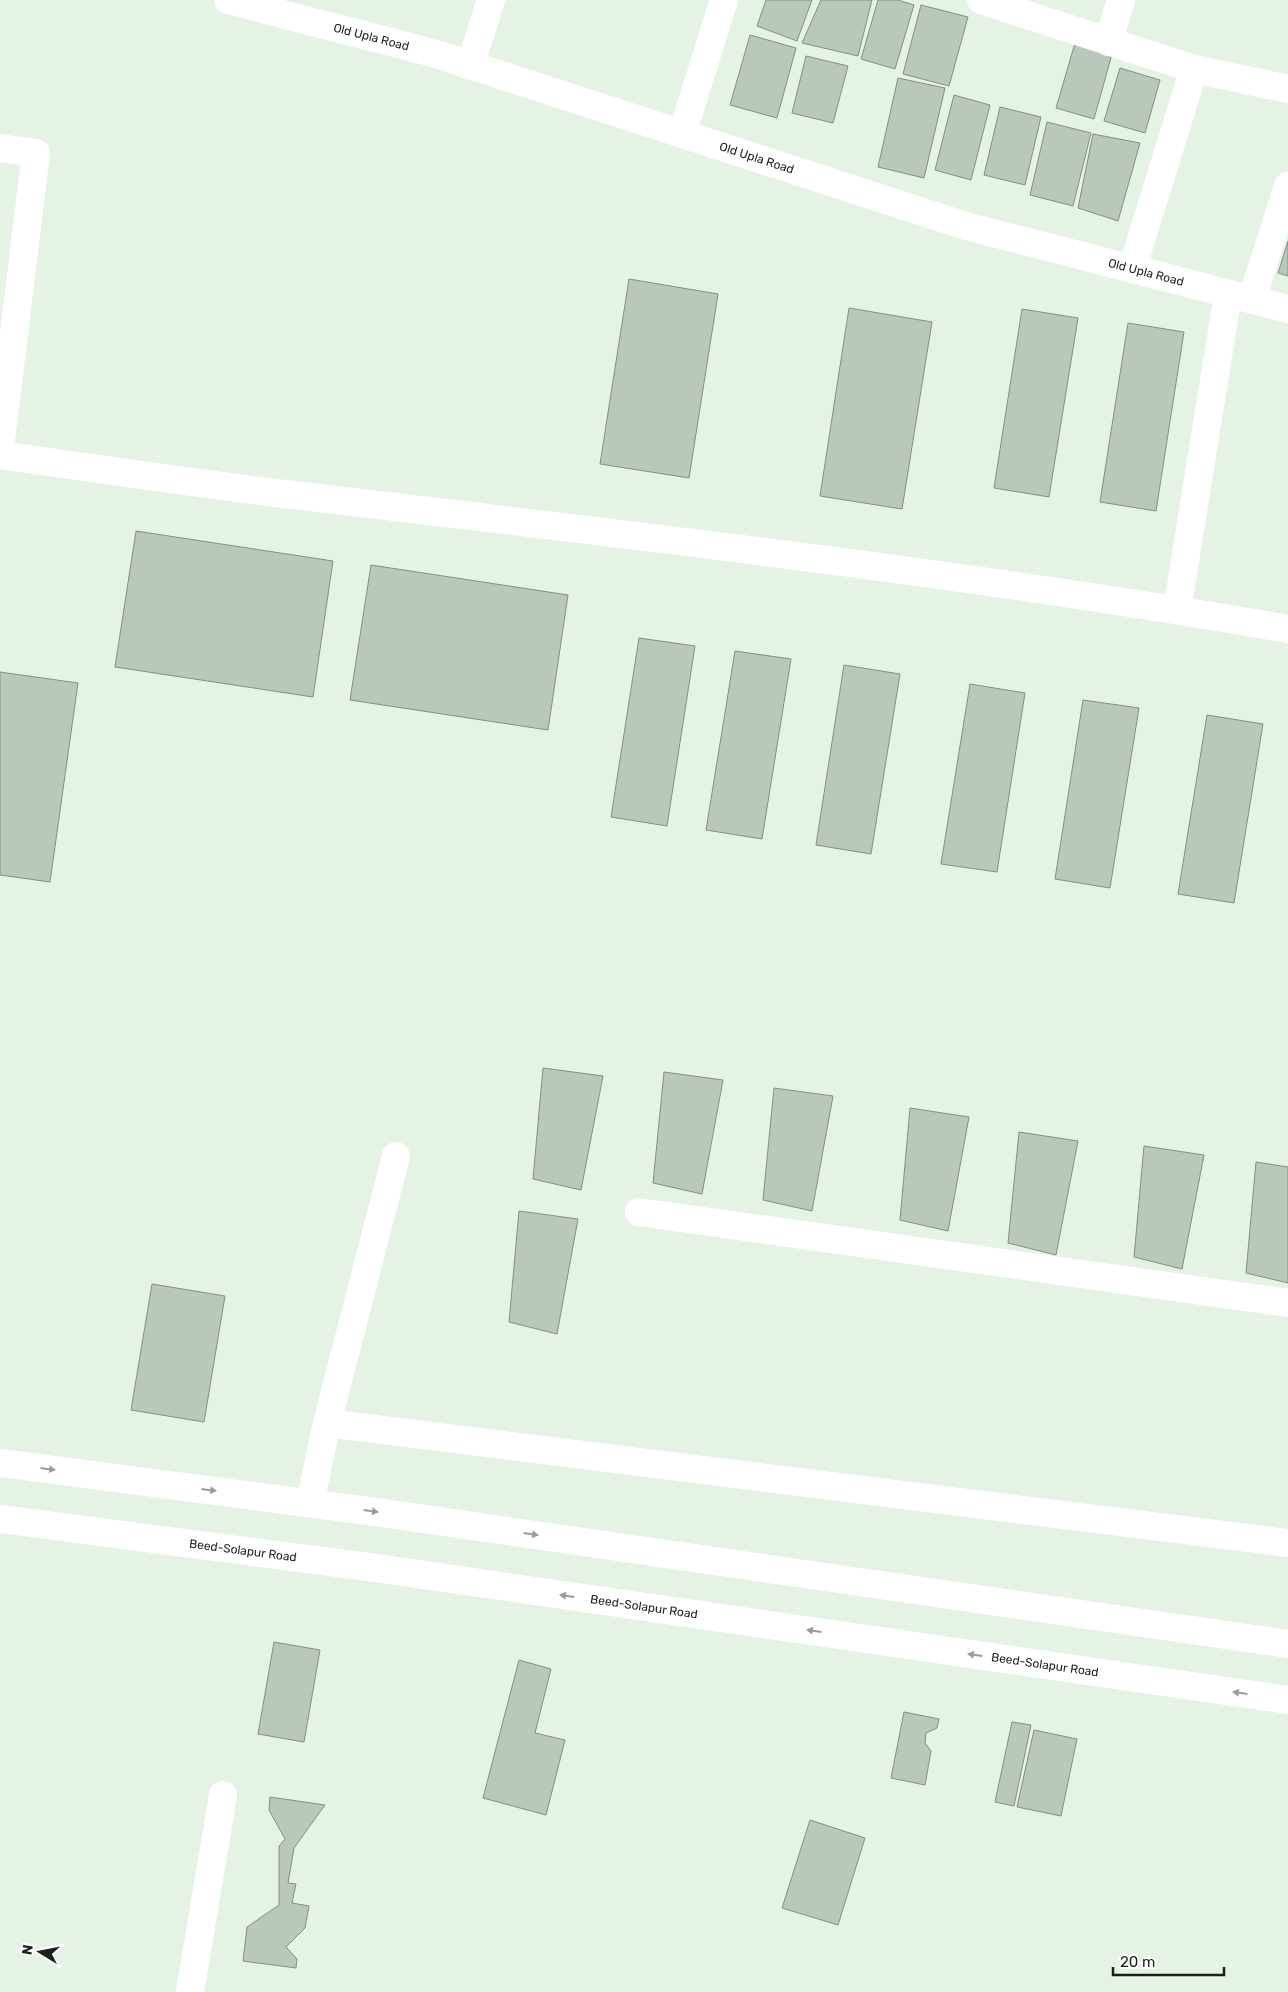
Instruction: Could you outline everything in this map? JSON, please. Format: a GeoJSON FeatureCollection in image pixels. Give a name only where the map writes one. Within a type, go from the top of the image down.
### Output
{"type":"FeatureCollection","features":[{"type":"Feature","properties":{"kind":"street","name":"Old Upla Road"},"geometry":{"type":"LineString","coordinates":[[228,0],[432,53],[966,226],[1288,309]]}},
{"type":"Feature","properties":{"kind":"street"},"geometry":{"type":"LineString","coordinates":[[470,66],[491,0]]}},
{"type":"Feature","properties":{"kind":"street"},"geometry":{"type":"LineString","coordinates":[[682,134],[724,0]]}},
{"type":"Feature","properties":{"kind":"street"},"geometry":{"type":"LineString","coordinates":[[981,0],[1194,69],[1288,88]]}},
{"type":"Feature","properties":{"kind":"street"},"geometry":{"type":"LineString","coordinates":[[1108,42],[1121,0]]}},
{"type":"Feature","properties":{"kind":"street"},"geometry":{"type":"LineString","coordinates":[[1132,269],[1194,69]]}},
{"type":"Feature","properties":{"kind":"street"},"geometry":{"type":"LineString","coordinates":[[0,148],[36,153],[0,448]]}},
{"type":"Feature","properties":{"kind":"street"},"geometry":{"type":"LineString","coordinates":[[1177,610],[1240,297],[1288,186]]}},
{"type":"Feature","properties":{"kind":"street"},"geometry":{"type":"LineString","coordinates":[[0,455],[282,494],[868,564],[1177,610],[1288,629]]}},
{"type":"Feature","properties":{"kind":"street"},"geometry":{"type":"LineString","coordinates":[[310,1503],[328,1423],[396,1156]]}},
{"type":"Feature","properties":{"kind":"street"},"geometry":{"type":"LineString","coordinates":[[639,1212],[1288,1303]]}},
{"type":"Feature","properties":{"kind":"street"},"geometry":{"type":"LineString","coordinates":[[328,1423],[1288,1543]]}},
{"type":"Feature","properties":{"kind":"street"},"geometry":{"type":"LineString","coordinates":[[0,1463],[310,1503],[1288,1644]]}},
{"type":"Feature","properties":{"kind":"street","name":"Beed-Solapur Road"},"geometry":{"type":"LineString","coordinates":[[0,1519],[379,1568],[1288,1700]]}},
{"type":"Feature","properties":{"kind":"street"},"geometry":{"type":"LineString","coordinates":[[190,1992],[223,1796]]}},
{"type":"Feature","properties":{"kind":"building"},"geometry":{"type":"Polygon","coordinates":[[[766,0],[812,0],[797,41],[757,26],[766,0]]]}},
{"type":"Feature","properties":{"kind":"building"},"geometry":{"type":"Polygon","coordinates":[[[821,0],[872,0],[858,56],[802,43],[821,0]]]}},
{"type":"Feature","properties":{"kind":"building"},"geometry":{"type":"Polygon","coordinates":[[[878,0],[898,0],[914,5],[895,69],[861,59],[878,0]]]}},
{"type":"Feature","properties":{"kind":"building"},"geometry":{"type":"Polygon","coordinates":[[[921,5],[968,17],[949,86],[903,74],[921,5]]]}},
{"type":"Feature","properties":{"kind":"building"},"geometry":{"type":"Polygon","coordinates":[[[750,35],[796,48],[777,118],[730,105],[750,35]]]}},
{"type":"Feature","properties":{"kind":"building"},"geometry":{"type":"Polygon","coordinates":[[[1075,43],[1112,54],[1094,119],[1056,108],[1075,43]]]}},
{"type":"Feature","properties":{"kind":"building"},"geometry":{"type":"Polygon","coordinates":[[[806,56],[848,66],[833,123],[792,113],[806,56]]]}},
{"type":"Feature","properties":{"kind":"building"},"geometry":{"type":"Polygon","coordinates":[[[1120,68],[1160,80],[1145,133],[1104,121],[1120,68]]]}},
{"type":"Feature","properties":{"kind":"building"},"geometry":{"type":"Polygon","coordinates":[[[898,78],[945,88],[924,178],[878,167],[898,78]]]}},
{"type":"Feature","properties":{"kind":"building"},"geometry":{"type":"Polygon","coordinates":[[[954,95],[990,105],[971,180],[935,170],[954,95]]]}},
{"type":"Feature","properties":{"kind":"building"},"geometry":{"type":"Polygon","coordinates":[[[1000,107],[1041,117],[1025,185],[984,175],[1000,107]]]}},
{"type":"Feature","properties":{"kind":"building"},"geometry":{"type":"Polygon","coordinates":[[[1047,122],[1091,133],[1073,206],[1030,195],[1047,122]]]}},
{"type":"Feature","properties":{"kind":"building"},"geometry":{"type":"Polygon","coordinates":[[[1093,134],[1140,143],[1118,221],[1078,208],[1093,134]]]}},
{"type":"Feature","properties":{"kind":"building"},"geometry":{"type":"Polygon","coordinates":[[[1288,241],[1288,276],[1278,273],[1288,241]]]}},
{"type":"Feature","properties":{"kind":"building"},"geometry":{"type":"Polygon","coordinates":[[[629,279],[718,294],[689,478],[600,464],[629,279]]]}},
{"type":"Feature","properties":{"kind":"building"},"geometry":{"type":"Polygon","coordinates":[[[849,308],[932,322],[902,509],[820,496],[849,308]]]}},
{"type":"Feature","properties":{"kind":"building"},"geometry":{"type":"Polygon","coordinates":[[[1022,309],[1078,318],[1049,497],[994,488],[1022,309]]]}},
{"type":"Feature","properties":{"kind":"building"},"geometry":{"type":"Polygon","coordinates":[[[1128,323],[1184,332],[1156,511],[1100,502],[1128,323]]]}},
{"type":"Feature","properties":{"kind":"building"},"geometry":{"type":"Polygon","coordinates":[[[136,531],[333,561],[313,697],[115,667],[136,531]]]}},
{"type":"Feature","properties":{"kind":"building"},"geometry":{"type":"Polygon","coordinates":[[[371,565],[568,595],[548,730],[350,700],[371,565]]]}},
{"type":"Feature","properties":{"kind":"building"},"geometry":{"type":"Polygon","coordinates":[[[639,638],[695,646],[667,826],[611,817],[639,638]]]}},
{"type":"Feature","properties":{"kind":"building"},"geometry":{"type":"Polygon","coordinates":[[[735,651],[791,659],[762,839],[706,830],[735,651]]]}},
{"type":"Feature","properties":{"kind":"building"},"geometry":{"type":"Polygon","coordinates":[[[844,665],[900,674],[871,854],[816,845],[844,665]]]}},
{"type":"Feature","properties":{"kind":"building"},"geometry":{"type":"Polygon","coordinates":[[[0,672],[78,683],[50,882],[0,875],[0,672]]]}},
{"type":"Feature","properties":{"kind":"building"},"geometry":{"type":"Polygon","coordinates":[[[970,684],[1025,693],[997,872],[941,864],[970,684]]]}},
{"type":"Feature","properties":{"kind":"building"},"geometry":{"type":"Polygon","coordinates":[[[1083,700],[1139,708],[1110,888],[1055,879],[1083,700]]]}},
{"type":"Feature","properties":{"kind":"building"},"geometry":{"type":"Polygon","coordinates":[[[1207,715],[1263,724],[1234,903],[1178,894],[1207,715]]]}},
{"type":"Feature","properties":{"kind":"building"},"geometry":{"type":"Polygon","coordinates":[[[543,1068],[603,1076],[581,1190],[533,1179],[543,1068]]]}},
{"type":"Feature","properties":{"kind":"building"},"geometry":{"type":"Polygon","coordinates":[[[664,1072],[723,1080],[702,1194],[653,1183],[664,1072]]]}},
{"type":"Feature","properties":{"kind":"building"},"geometry":{"type":"Polygon","coordinates":[[[774,1088],[833,1096],[812,1211],[763,1200],[774,1088]]]}},
{"type":"Feature","properties":{"kind":"building"},"geometry":{"type":"Polygon","coordinates":[[[910,1108],[969,1117],[948,1231],[900,1220],[910,1108]]]}},
{"type":"Feature","properties":{"kind":"building"},"geometry":{"type":"Polygon","coordinates":[[[1019,1132],[1078,1141],[1056,1255],[1008,1243],[1019,1132]]]}},
{"type":"Feature","properties":{"kind":"building"},"geometry":{"type":"Polygon","coordinates":[[[1144,1146],[1204,1155],[1182,1269],[1134,1257],[1144,1146]]]}},
{"type":"Feature","properties":{"kind":"building"},"geometry":{"type":"Polygon","coordinates":[[[1256,1162],[1288,1167],[1288,1283],[1246,1273],[1256,1162]]]}},
{"type":"Feature","properties":{"kind":"building"},"geometry":{"type":"Polygon","coordinates":[[[519,1211],[578,1219],[557,1334],[509,1322],[519,1211]]]}},
{"type":"Feature","properties":{"kind":"building"},"geometry":{"type":"Polygon","coordinates":[[[152,1284],[225,1296],[204,1422],[131,1410],[152,1284]]]}},
{"type":"Feature","properties":{"kind":"building"},"geometry":{"type":"Polygon","coordinates":[[[274,1642],[320,1650],[304,1742],[258,1734],[274,1642]]]}},
{"type":"Feature","properties":{"kind":"building"},"geometry":{"type":"Polygon","coordinates":[[[519,1660],[551,1669],[535,1733],[565,1740],[546,1815],[483,1798],[519,1660]]]}},
{"type":"Feature","properties":{"kind":"building"},"geometry":{"type":"Polygon","coordinates":[[[904,1712],[939,1719],[937,1728],[926,1733],[925,1743],[931,1751],[925,1785],[891,1778],[904,1712]]]}},
{"type":"Feature","properties":{"kind":"building"},"geometry":{"type":"Polygon","coordinates":[[[1012,1722],[1031,1725],[1014,1806],[995,1802],[1012,1722]]]}},
{"type":"Feature","properties":{"kind":"building"},"geometry":{"type":"Polygon","coordinates":[[[1034,1730],[1077,1739],[1061,1816],[1017,1807],[1034,1730]]]}},
{"type":"Feature","properties":{"kind":"building"},"geometry":{"type":"Polygon","coordinates":[[[270,1797],[325,1805],[294,1848],[288,1883],[296,1884],[292,1903],[309,1906],[305,1928],[286,1947],[297,1959],[296,1968],[243,1961],[247,1927],[279,1905],[279,1846],[285,1839],[269,1810],[270,1797]]]}},
{"type":"Feature","properties":{"kind":"building"},"geometry":{"type":"Polygon","coordinates":[[[810,1820],[865,1838],[838,1925],[782,1908],[810,1820]]]}}]}
